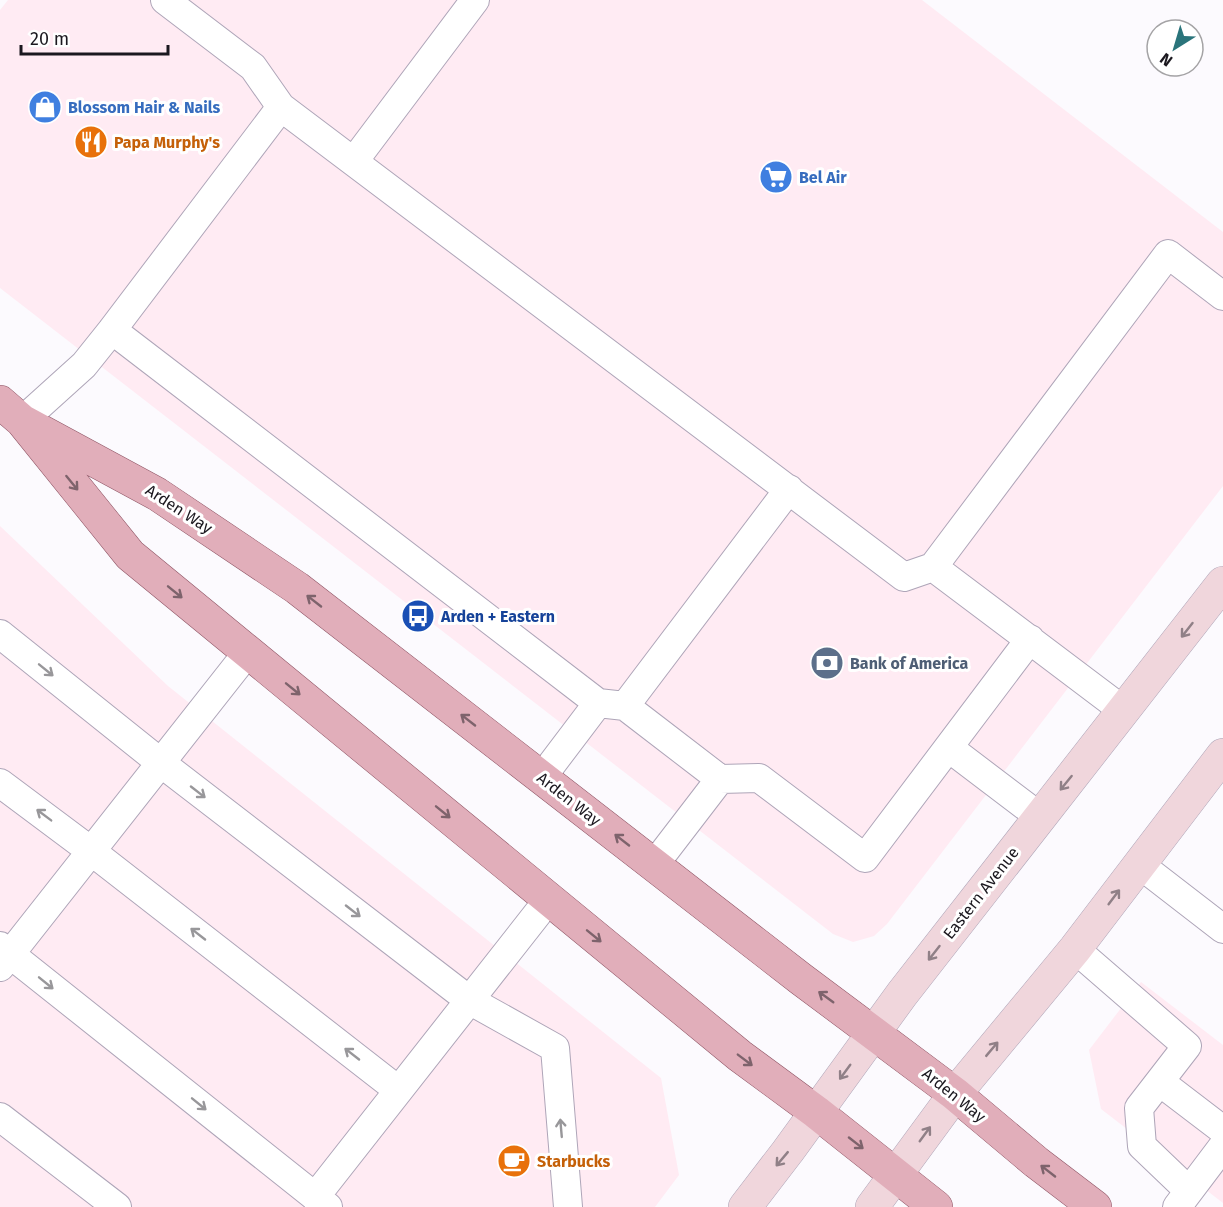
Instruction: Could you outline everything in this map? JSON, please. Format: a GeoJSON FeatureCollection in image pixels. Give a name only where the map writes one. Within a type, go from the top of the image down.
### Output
{"type":"FeatureCollection","features":[{"type":"Feature","properties":{"kind":"main road"},"geometry":{"type":"LineString","coordinates":[[11,412],[130,555],[740,1056],[816,1112],[936,1207]]}},
{"type":"Feature","properties":{"kind":"main road","name":"Arden Way"},"geometry":{"type":"LineString","coordinates":[[11,412],[158,494],[297,588],[654,865],[955,1094],[1036,1162],[1095,1207]]}},
{"type":"Feature","properties":{"kind":"main road","name":"Eastern Avenue"},"geometry":{"type":"LineString","coordinates":[[745,1207],[873,1032],[1223,583]]}},
{"type":"Feature","properties":{"kind":"main road"},"geometry":{"type":"LineString","coordinates":[[872,1207],[955,1094],[1075,949],[1223,755]]}},
{"type":"Feature","properties":{"kind":"lane"},"geometry":{"type":"LineString","coordinates":[[165,0],[253,67],[281,107],[904,577],[933,567],[1168,254],[1223,296]]}},
{"type":"Feature","properties":{"kind":"lane"},"geometry":{"type":"LineString","coordinates":[[354,161],[475,0]]}},
{"type":"Feature","properties":{"kind":"lane"},"geometry":{"type":"LineString","coordinates":[[11,412],[84,365],[281,107]]}},
{"type":"Feature","properties":{"kind":"lane"},"geometry":{"type":"LineString","coordinates":[[112,330],[612,704],[720,779],[759,778],[865,858],[1030,639]]}},
{"type":"Feature","properties":{"kind":"lane"},"geometry":{"type":"LineString","coordinates":[[542,777],[612,704],[789,489]]}},
{"type":"Feature","properties":{"kind":"lane"},"geometry":{"type":"LineString","coordinates":[[933,567],[1124,711]]}},
{"type":"Feature","properties":{"kind":"lane"},"geometry":{"type":"LineString","coordinates":[[0,634],[161,762],[469,1000],[555,1048],[568,1207]]}},
{"type":"Feature","properties":{"kind":"lane"},"geometry":{"type":"LineString","coordinates":[[248,651],[91,851],[3,956],[321,1202],[398,1090],[549,899]]}},
{"type":"Feature","properties":{"kind":"lane"},"geometry":{"type":"LineString","coordinates":[[949,748],[1040,817]]}},
{"type":"Feature","properties":{"kind":"lane"},"geometry":{"type":"LineString","coordinates":[[654,865],[720,779]]}},
{"type":"Feature","properties":{"kind":"lane"},"geometry":{"type":"LineString","coordinates":[[0,783],[398,1090]]}},
{"type":"Feature","properties":{"kind":"lane"},"geometry":{"type":"LineString","coordinates":[[1139,864],[1223,929]]}},
{"type":"Feature","properties":{"kind":"lane"},"geometry":{"type":"LineString","coordinates":[[1075,949],[1187,1047],[1139,1108],[1142,1146],[1183,1199],[1223,1146]]}},
{"type":"Feature","properties":{"kind":"lane"},"geometry":{"type":"LineString","coordinates":[[1160,1082],[1223,1131]]}},
{"type":"Feature","properties":{"kind":"lane"},"geometry":{"type":"LineString","coordinates":[[0,1117],[117,1207]]}},
{"type":"Feature","properties":{"kind":"shaded area"},"geometry":{"type":"Polygon","coordinates":[[[8,0],[922,0],[1223,232],[1223,486],[887,924],[874,936],[853,942],[833,934],[0,288],[0,10],[8,0]]]}},
{"type":"Feature","properties":{"kind":"shaded area"},"geometry":{"type":"Polygon","coordinates":[[[0,526],[168,686],[661,1078],[679,1175],[655,1207],[0,1207],[0,526]]]}},
{"type":"Feature","properties":{"kind":"shaded area"},"geometry":{"type":"Polygon","coordinates":[[[1141,982],[1223,1045],[1223,1203],[1101,1109],[1089,1050],[1141,982]]]}},
{"type":"Feature","properties":{"kind":"place","name":"Blossom Hair & Nails"},"geometry":{"type":"Point","coordinates":[45,107]}},
{"type":"Feature","properties":{"kind":"place","name":"Papa Murphy's"},"geometry":{"type":"Point","coordinates":[91,142]}},
{"type":"Feature","properties":{"kind":"place","name":"Bel Air"},"geometry":{"type":"Point","coordinates":[776,177]}},
{"type":"Feature","properties":{"kind":"place","name":"Arden + Eastern"},"geometry":{"type":"Point","coordinates":[418,616]}},
{"type":"Feature","properties":{"kind":"place","name":"Bank of America"},"geometry":{"type":"Point","coordinates":[827,663]}},
{"type":"Feature","properties":{"kind":"place","name":"Starbucks"},"geometry":{"type":"Point","coordinates":[514,1161]}}]}
